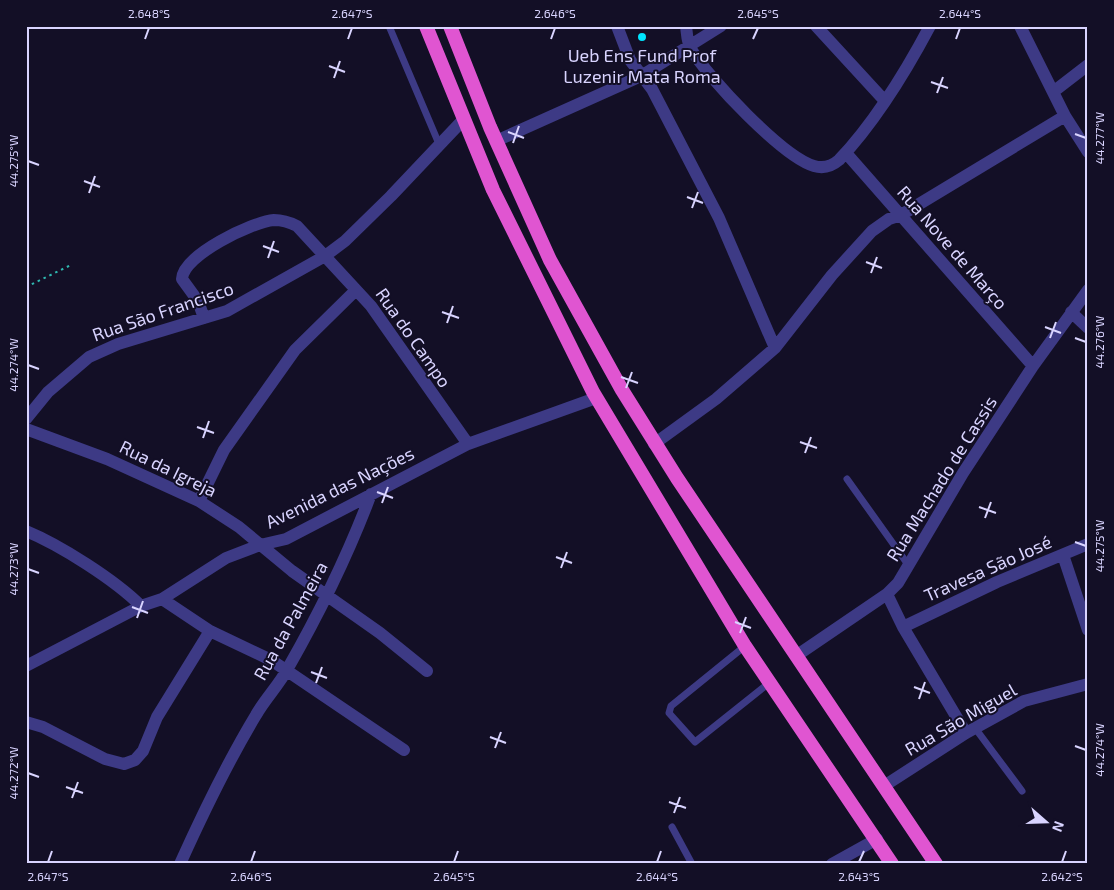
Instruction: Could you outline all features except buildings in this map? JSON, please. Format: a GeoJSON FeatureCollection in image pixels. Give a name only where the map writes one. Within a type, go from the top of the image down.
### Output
{"type":"FeatureCollection","features":[{"type":"Feature","properties":{"kind":"highway"},"geometry":{"type":"LineString","coordinates":[[426,26],[463,120],[510,225],[596,398],[745,646],[892,864]]}},
{"type":"Feature","properties":{"kind":"highway"},"geometry":{"type":"LineString","coordinates":[[450,26],[496,142],[550,260],[593,340],[654,444],[936,864]]}},
{"type":"Feature","properties":{"kind":"street"},"geometry":{"type":"LineString","coordinates":[[617,26],[630,60],[652,89],[719,218],[775,348]]}},
{"type":"Feature","properties":{"kind":"street"},"geometry":{"type":"LineString","coordinates":[[686,26],[689,47],[723,91],[798,158],[823,168],[834,165],[846,153],[916,54],[930,26]]}},
{"type":"Feature","properties":{"kind":"street"},"geometry":{"type":"LineString","coordinates":[[496,142],[641,76],[721,26]]}},
{"type":"Feature","properties":{"kind":"street"},"geometry":{"type":"LineString","coordinates":[[816,26],[884,100]]}},
{"type":"Feature","properties":{"kind":"street"},"geometry":{"type":"LineString","coordinates":[[1020,26],[1065,116],[1088,152]]}},
{"type":"Feature","properties":{"kind":"street"},"geometry":{"type":"LineString","coordinates":[[1053,92],[1088,65]]}},
{"type":"Feature","properties":{"kind":"street"},"geometry":{"type":"LineString","coordinates":[[654,444],[716,399],[775,348],[832,275],[872,231],[890,218],[901,216],[1065,116]]}},
{"type":"Feature","properties":{"kind":"street"},"geometry":{"type":"LineString","coordinates":[[325,256],[345,241],[391,196],[463,120]]}},
{"type":"Feature","properties":{"kind":"street","name":"Rua Nove de Março"},"geometry":{"type":"LineString","coordinates":[[846,153],[1033,366]]}},
{"type":"Feature","properties":{"kind":"street","name":"Rua do Campo"},"geometry":{"type":"LineString","coordinates":[[204,318],[198,301],[182,279],[183,273],[201,255],[239,231],[264,222],[283,220],[302,230],[372,306],[468,444]]}},
{"type":"Feature","properties":{"kind":"street","name":"Rua São Francisco"},"geometry":{"type":"LineString","coordinates":[[26,419],[48,392],[89,357],[118,344],[227,311],[325,256]]}},
{"type":"Feature","properties":{"kind":"street"},"geometry":{"type":"LineString","coordinates":[[199,501],[208,478],[235,433],[295,350],[356,290]]}},
{"type":"Feature","properties":{"kind":"street","name":"Rua Machado de Cassis"},"geometry":{"type":"LineString","coordinates":[[796,656],[887,594],[909,566],[963,474],[1033,366],[1070,312],[1088,290]]}},
{"type":"Feature","properties":{"kind":"street"},"geometry":{"type":"LineString","coordinates":[[1070,312],[1088,328]]}},
{"type":"Feature","properties":{"kind":"street","name":"Avenida das Nações"},"geometry":{"type":"LineString","coordinates":[[26,666],[141,606],[162,599],[226,558],[260,545],[286,539],[468,444],[596,398]]}},
{"type":"Feature","properties":{"kind":"street","name":"Rua da Igreja"},"geometry":{"type":"LineString","coordinates":[[26,429],[107,459],[199,501],[239,527],[292,571],[427,671]]}},
{"type":"Feature","properties":{"kind":"street","name":"Rua da Palmeira"},"geometry":{"type":"LineString","coordinates":[[180,864],[230,761],[257,713],[287,671],[327,596],[353,544],[371,494]]}},
{"type":"Feature","properties":{"kind":"street"},"geometry":{"type":"LineString","coordinates":[[26,531],[51,541],[129,594],[141,606]]}},
{"type":"Feature","properties":{"kind":"street","name":"Travesa São José"},"geometry":{"type":"LineString","coordinates":[[903,627],[997,582],[1088,544]]}},
{"type":"Feature","properties":{"kind":"street"},"geometry":{"type":"LineString","coordinates":[[1063,555],[1088,630]]}},
{"type":"Feature","properties":{"kind":"street"},"geometry":{"type":"LineString","coordinates":[[887,594],[903,627],[970,730]]}},
{"type":"Feature","properties":{"kind":"street"},"geometry":{"type":"LineString","coordinates":[[162,599],[210,631],[252,650],[287,671],[404,750]]}},
{"type":"Feature","properties":{"kind":"street"},"geometry":{"type":"LineString","coordinates":[[26,722],[43,727],[105,759],[124,764],[135,760],[143,751],[157,717],[210,631]]}},
{"type":"Feature","properties":{"kind":"street","name":"Rua São Miguel"},"geometry":{"type":"LineString","coordinates":[[884,786],[970,730],[1024,701],[1088,684]]}},
{"type":"Feature","properties":{"kind":"street"},"geometry":{"type":"LineString","coordinates":[[832,864],[877,840]]}},
{"type":"Feature","properties":{"kind":"lane"},"geometry":{"type":"LineString","coordinates":[[389,26],[439,144]]}},
{"type":"Feature","properties":{"kind":"lane"},"geometry":{"type":"LineString","coordinates":[[847,479],[909,566]]}},
{"type":"Feature","properties":{"kind":"lane"},"geometry":{"type":"LineString","coordinates":[[745,646],[671,706],[669,713],[695,742],[770,682]]}},
{"type":"Feature","properties":{"kind":"lane"},"geometry":{"type":"LineString","coordinates":[[970,730],[1022,791]]}},
{"type":"Feature","properties":{"kind":"lane"},"geometry":{"type":"LineString","coordinates":[[672,827],[692,864]]}},
{"type":"Feature","properties":{"kind":"path"},"geometry":{"type":"LineString","coordinates":[[26,287],[71,265]]}},
{"type":"Feature","properties":{"kind":"place","name":"Ueb Ens Fund Prof Luzenir Mata Roma"},"geometry":{"type":"Point","coordinates":[642,37]}}]}
